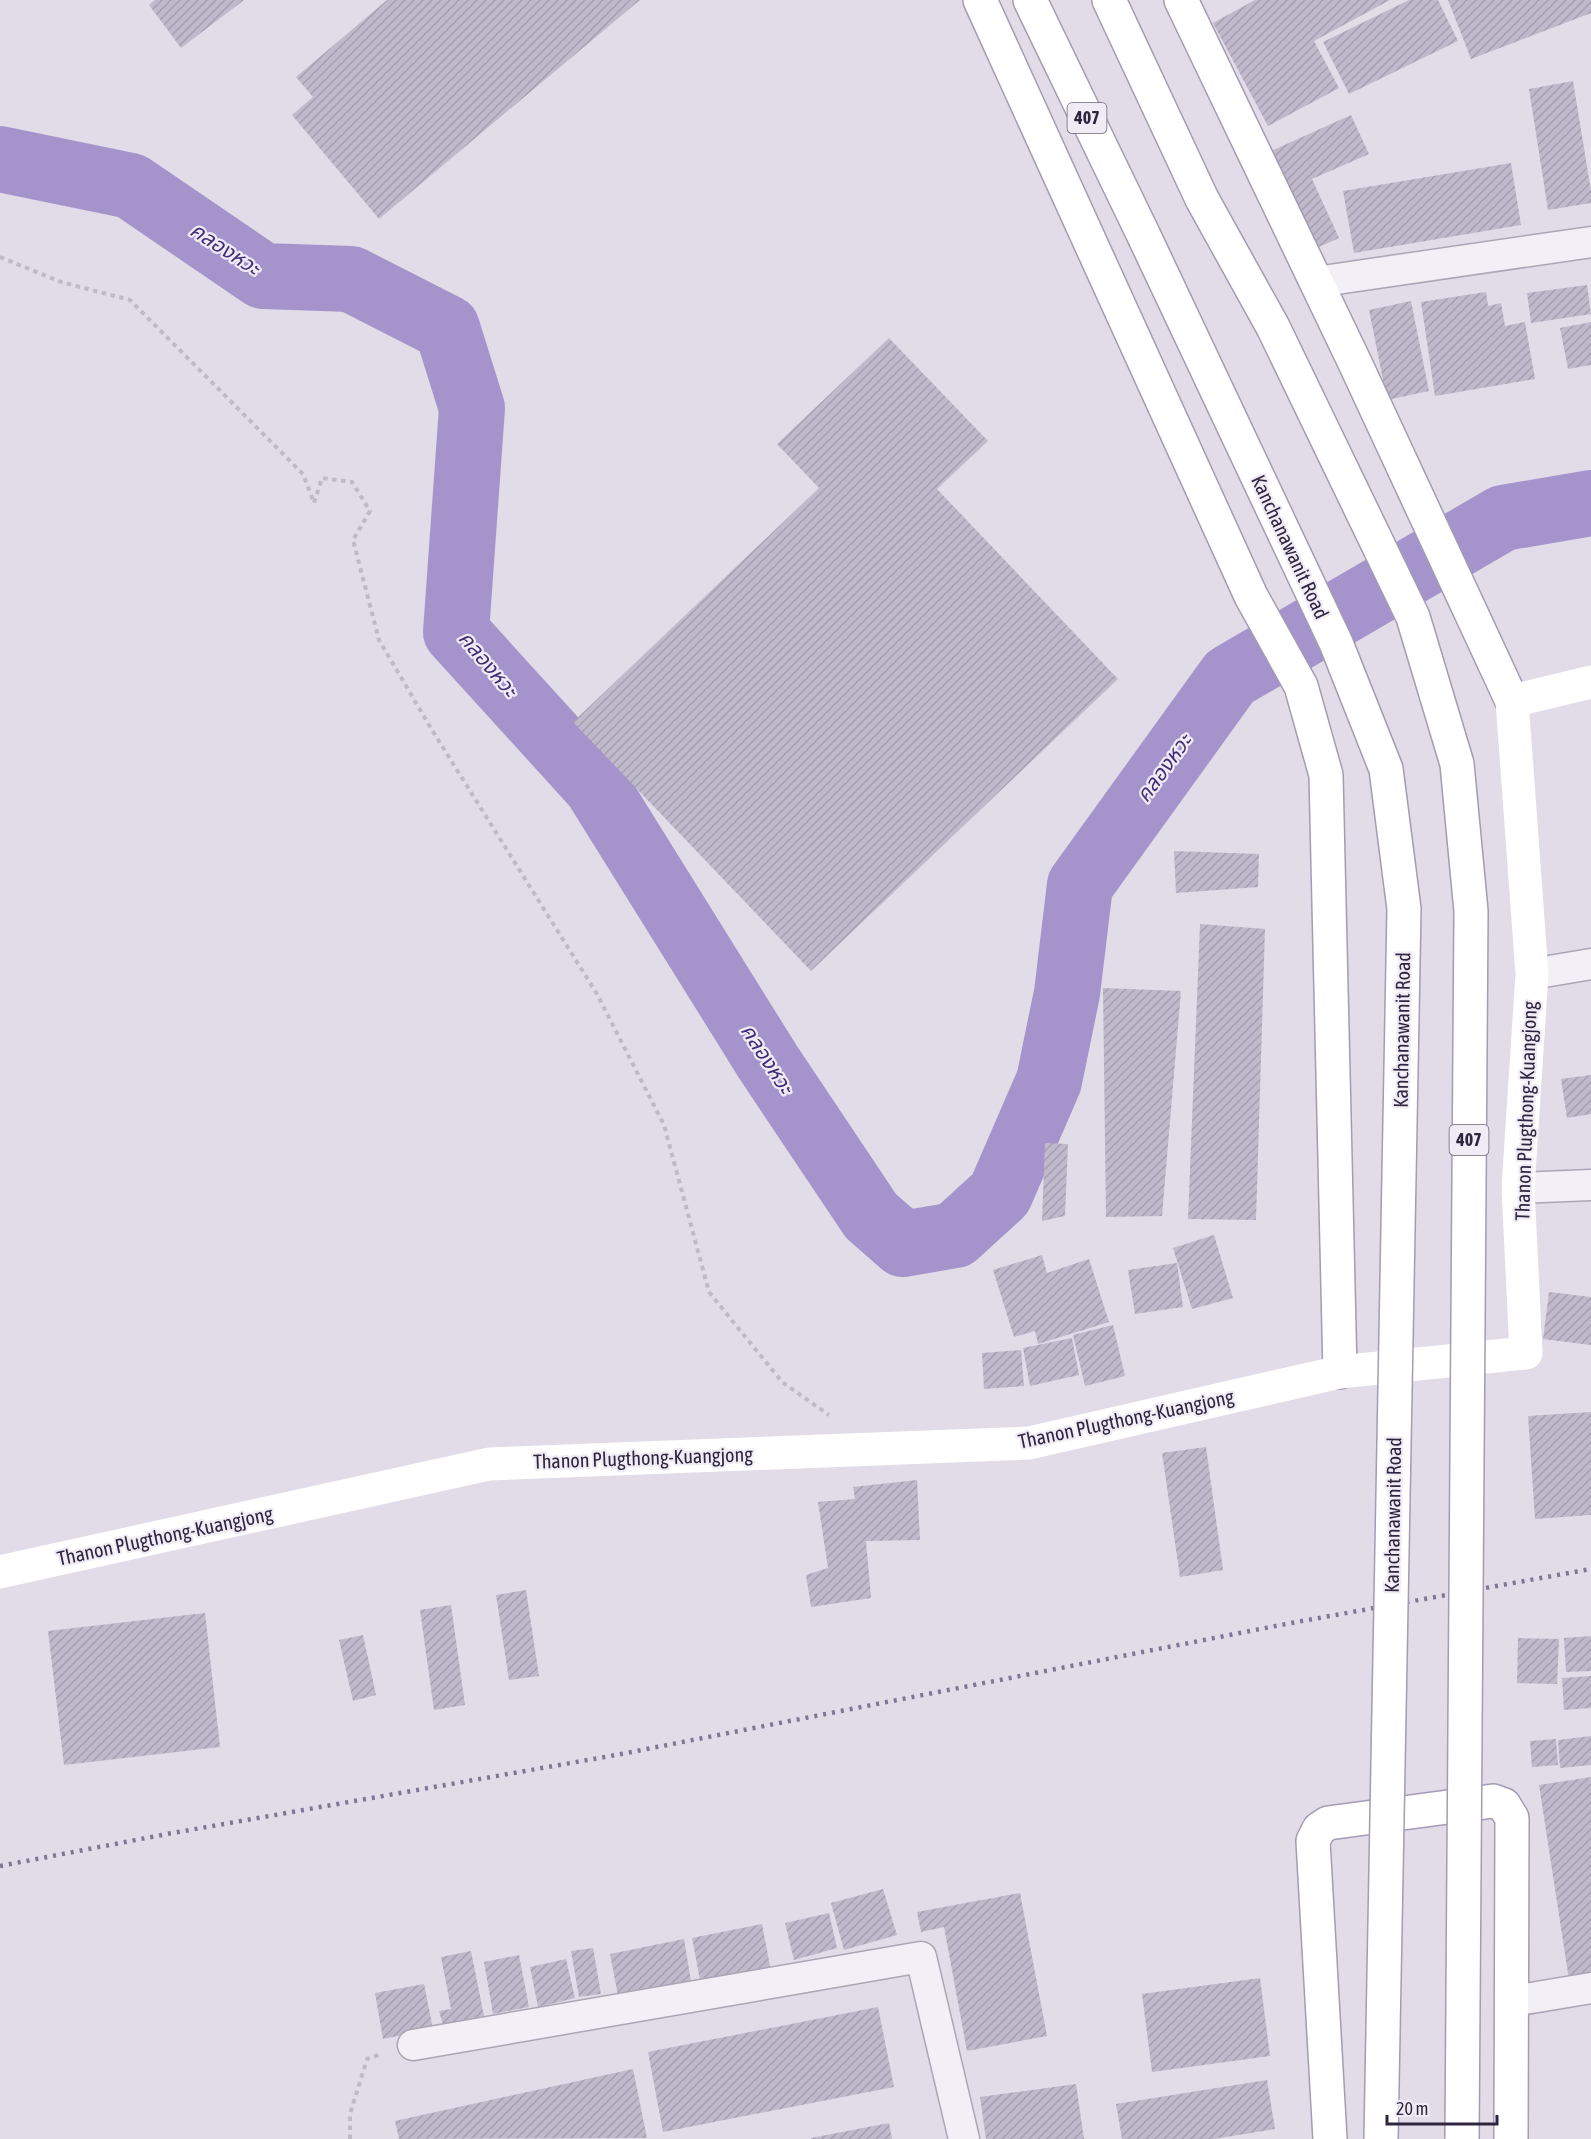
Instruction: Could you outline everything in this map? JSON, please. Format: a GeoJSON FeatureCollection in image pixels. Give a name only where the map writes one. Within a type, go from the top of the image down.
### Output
{"type":"FeatureCollection","features":[{"type":"Feature","properties":{"kind":"main road"},"geometry":{"type":"LineString","coordinates":[[980,0],[1251,596],[1301,686],[1326,776],[1340,1372]]}},
{"type":"Feature","properties":{"kind":"main road","name":"Kanchanawanit Road"},"geometry":{"type":"LineString","coordinates":[[1030,0],[1336,643],[1386,769],[1404,909],[1382,2139]]}},
{"type":"Feature","properties":{"kind":"main road","name":"407"},"geometry":{"type":"LineString","coordinates":[[1109,0],[1202,199],[1273,327],[1413,617],[1457,764],[1471,911],[1462,2139]]}},
{"type":"Feature","properties":{"kind":"main road"},"geometry":{"type":"LineString","coordinates":[[1183,1],[1512,701],[1591,682]]}},
{"type":"Feature","properties":{"kind":"main road","name":"Thanon Plugthong-Kuangjong"},"geometry":{"type":"LineString","coordinates":[[0,1572],[489,1464],[1029,1443],[1340,1372],[1526,1353],[1518,1188],[1532,974],[1512,701]]}},
{"type":"Feature","properties":{"kind":"main road"},"geometry":{"type":"LineString","coordinates":[[1330,2139],[1312,1841],[1319,1829],[1328,1823],[1493,1801],[1504,1805],[1512,1818],[1511,2139]]}},
{"type":"Feature","properties":{"kind":"street"},"geometry":{"type":"LineString","coordinates":[[1316,282],[1591,242]]}},
{"type":"Feature","properties":{"kind":"street"},"geometry":{"type":"LineString","coordinates":[[1532,974],[1591,964]]}},
{"type":"Feature","properties":{"kind":"street"},"geometry":{"type":"LineString","coordinates":[[1518,1188],[1591,1185]]}},
{"type":"Feature","properties":{"kind":"street"},"geometry":{"type":"LineString","coordinates":[[413,2045],[921,1958],[964,2139]]}},
{"type":"Feature","properties":{"kind":"street"},"geometry":{"type":"LineString","coordinates":[[1513,2001],[1591,1988]]}},
{"type":"Feature","properties":{"kind":"path"},"geometry":{"type":"LineString","coordinates":[[0,257],[61,282],[130,300],[303,474],[314,503],[322,478],[352,482],[370,511],[353,540],[380,640],[432,730],[597,994],[659,1115],[664,1125],[709,1292],[782,1382],[829,1415]]}},
{"type":"Feature","properties":{"kind":"path"},"geometry":{"type":"LineString","coordinates":[[350,2139],[350,2114],[367,2059],[413,2045]]}},
{"type":"Feature","properties":{"kind":"building"},"geometry":{"type":"Polygon","coordinates":[[[155,0],[244,0],[181,48],[149,5],[155,0]]]}},
{"type":"Feature","properties":{"kind":"building"},"geometry":{"type":"Polygon","coordinates":[[[387,0],[640,0],[379,219],[292,115],[313,97],[296,77],[387,0]]]}},
{"type":"Feature","properties":{"kind":"building"},"geometry":{"type":"Polygon","coordinates":[[[1255,0],[1390,0],[1314,41],[1339,88],[1268,126],[1213,23],[1255,0]]]}},
{"type":"Feature","properties":{"kind":"building"},"geometry":{"type":"Polygon","coordinates":[[[1409,0],[1438,0],[1458,41],[1349,94],[1323,42],[1409,0]]]}},
{"type":"Feature","properties":{"kind":"building"},"geometry":{"type":"Polygon","coordinates":[[[1448,0],[1591,0],[1591,13],[1471,59],[1448,0]]]}},
{"type":"Feature","properties":{"kind":"building"},"geometry":{"type":"Polygon","coordinates":[[[1573,81],[1591,203],[1548,210],[1529,89],[1573,81]]]}},
{"type":"Feature","properties":{"kind":"building"},"geometry":{"type":"Polygon","coordinates":[[[1351,115],[1369,154],[1312,179],[1339,238],[1312,250],[1269,152],[1351,115]]]}},
{"type":"Feature","properties":{"kind":"building"},"geometry":{"type":"Polygon","coordinates":[[[1511,163],[1521,225],[1354,253],[1343,191],[1511,163]]]}},
{"type":"Feature","properties":{"kind":"building"},"geometry":{"type":"Polygon","coordinates":[[[1587,285],[1591,314],[1531,323],[1527,293],[1587,285]]]}},
{"type":"Feature","properties":{"kind":"building"},"geometry":{"type":"Polygon","coordinates":[[[1486,292],[1488,306],[1501,303],[1505,326],[1525,322],[1535,379],[1435,396],[1421,302],[1486,292]]]}},
{"type":"Feature","properties":{"kind":"building"},"geometry":{"type":"Polygon","coordinates":[[[1411,301],[1429,391],[1387,400],[1369,310],[1411,301]]]}},
{"type":"Feature","properties":{"kind":"building"},"geometry":{"type":"Polygon","coordinates":[[[1591,322],[1591,365],[1568,369],[1560,328],[1591,322]]]}},
{"type":"Feature","properties":{"kind":"building"},"geometry":{"type":"Polygon","coordinates":[[[889,338],[988,441],[937,489],[1118,679],[811,971],[573,722],[819,488],[777,444],[889,338]]]}},
{"type":"Feature","properties":{"kind":"building"},"geometry":{"type":"Polygon","coordinates":[[[1174,851],[1259,854],[1258,887],[1176,893],[1174,851]]]}},
{"type":"Feature","properties":{"kind":"building"},"geometry":{"type":"Polygon","coordinates":[[[1200,924],[1265,929],[1256,1220],[1188,1219],[1200,924]]]}},
{"type":"Feature","properties":{"kind":"building"},"geometry":{"type":"Polygon","coordinates":[[[1103,988],[1181,991],[1162,1216],[1106,1217],[1103,988]]]}},
{"type":"Feature","properties":{"kind":"building"},"geometry":{"type":"Polygon","coordinates":[[[1591,1075],[1591,1114],[1567,1118],[1561,1079],[1591,1075]]]}},
{"type":"Feature","properties":{"kind":"building"},"geometry":{"type":"Polygon","coordinates":[[[1045,1143],[1068,1144],[1065,1216],[1042,1221],[1045,1143]]]}},
{"type":"Feature","properties":{"kind":"building"},"geometry":{"type":"Polygon","coordinates":[[[1214,1235],[1233,1298],[1192,1309],[1173,1248],[1214,1235]]]}},
{"type":"Feature","properties":{"kind":"building"},"geometry":{"type":"Polygon","coordinates":[[[1042,1255],[1047,1273],[1089,1259],[1109,1322],[1038,1344],[1035,1331],[1014,1337],[993,1270],[1042,1255]]]}},
{"type":"Feature","properties":{"kind":"building"},"geometry":{"type":"Polygon","coordinates":[[[1177,1263],[1183,1307],[1135,1314],[1128,1270],[1177,1263]]]}},
{"type":"Feature","properties":{"kind":"building"},"geometry":{"type":"Polygon","coordinates":[[[1549,1292],[1591,1297],[1591,1345],[1543,1339],[1549,1292]]]}},
{"type":"Feature","properties":{"kind":"building"},"geometry":{"type":"Polygon","coordinates":[[[1113,1325],[1125,1376],[1085,1386],[1073,1335],[1113,1325]]]}},
{"type":"Feature","properties":{"kind":"building"},"geometry":{"type":"Polygon","coordinates":[[[1072,1338],[1079,1375],[1030,1386],[1023,1348],[1072,1338]]]}},
{"type":"Feature","properties":{"kind":"building"},"geometry":{"type":"Polygon","coordinates":[[[1021,1350],[1024,1386],[984,1389],[982,1353],[1021,1350]]]}},
{"type":"Feature","properties":{"kind":"building"},"geometry":{"type":"Polygon","coordinates":[[[1591,1412],[1591,1515],[1535,1519],[1528,1416],[1591,1412]]]}},
{"type":"Feature","properties":{"kind":"building"},"geometry":{"type":"Polygon","coordinates":[[[1206,1447],[1223,1570],[1180,1577],[1162,1453],[1206,1447]]]}},
{"type":"Feature","properties":{"kind":"building"},"geometry":{"type":"Polygon","coordinates":[[[917,1480],[920,1540],[866,1541],[871,1598],[811,1607],[806,1575],[828,1568],[818,1502],[855,1499],[853,1487],[917,1480]]]}},
{"type":"Feature","properties":{"kind":"building"},"geometry":{"type":"Polygon","coordinates":[[[526,1590],[539,1676],[509,1680],[496,1595],[526,1590]]]}},
{"type":"Feature","properties":{"kind":"building"},"geometry":{"type":"Polygon","coordinates":[[[451,1605],[465,1705],[434,1710],[420,1610],[451,1605]]]}},
{"type":"Feature","properties":{"kind":"building"},"geometry":{"type":"Polygon","coordinates":[[[205,1613],[220,1747],[64,1765],[48,1631],[205,1613]]]}},
{"type":"Feature","properties":{"kind":"building"},"geometry":{"type":"Polygon","coordinates":[[[363,1635],[376,1695],[353,1701],[339,1640],[363,1635]]]}},
{"type":"Feature","properties":{"kind":"building"},"geometry":{"type":"Polygon","coordinates":[[[1591,1636],[1591,1671],[1566,1672],[1564,1638],[1591,1636]]]}},
{"type":"Feature","properties":{"kind":"building"},"geometry":{"type":"Polygon","coordinates":[[[1518,1638],[1559,1639],[1557,1684],[1517,1683],[1518,1638]]]}},
{"type":"Feature","properties":{"kind":"building"},"geometry":{"type":"Polygon","coordinates":[[[1591,1676],[1591,1708],[1564,1710],[1562,1678],[1591,1676]]]}},
{"type":"Feature","properties":{"kind":"building"},"geometry":{"type":"Polygon","coordinates":[[[1591,1736],[1591,1765],[1560,1768],[1558,1740],[1591,1736]]]}},
{"type":"Feature","properties":{"kind":"building"},"geometry":{"type":"Polygon","coordinates":[[[1556,1739],[1558,1765],[1532,1767],[1530,1741],[1556,1739]]]}},
{"type":"Feature","properties":{"kind":"building"},"geometry":{"type":"Polygon","coordinates":[[[1591,1777],[1591,1976],[1569,1980],[1539,1785],[1591,1777]]]}},
{"type":"Feature","properties":{"kind":"building"},"geometry":{"type":"Polygon","coordinates":[[[883,1889],[897,1935],[844,1950],[831,1903],[883,1889]]]}},
{"type":"Feature","properties":{"kind":"building"},"geometry":{"type":"Polygon","coordinates":[[[1020,1893],[1047,2036],[967,2051],[944,1927],[921,1932],[917,1912],[1020,1893]]]}},
{"type":"Feature","properties":{"kind":"building"},"geometry":{"type":"Polygon","coordinates":[[[829,1913],[837,1948],[794,1960],[785,1923],[829,1913]]]}},
{"type":"Feature","properties":{"kind":"building"},"geometry":{"type":"Polygon","coordinates":[[[762,1924],[771,1971],[701,1985],[692,1938],[762,1924]]]}},
{"type":"Feature","properties":{"kind":"building"},"geometry":{"type":"Polygon","coordinates":[[[684,1939],[692,1987],[619,2001],[610,1954],[684,1939]]]}},
{"type":"Feature","properties":{"kind":"building"},"geometry":{"type":"Polygon","coordinates":[[[593,1948],[601,1994],[579,1997],[571,1951],[593,1948]]]}},
{"type":"Feature","properties":{"kind":"building"},"geometry":{"type":"Polygon","coordinates":[[[471,1951],[484,2016],[443,2025],[439,2011],[451,2009],[441,1957],[471,1951]]]}},
{"type":"Feature","properties":{"kind":"building"},"geometry":{"type":"Polygon","coordinates":[[[519,1955],[529,2007],[493,2014],[484,1962],[519,1955]]]}},
{"type":"Feature","properties":{"kind":"building"},"geometry":{"type":"Polygon","coordinates":[[[566,1959],[575,1998],[538,2007],[530,1967],[566,1959]]]}},
{"type":"Feature","properties":{"kind":"building"},"geometry":{"type":"Polygon","coordinates":[[[1260,1978],[1270,2056],[1152,2072],[1142,1994],[1260,1978]]]}},
{"type":"Feature","properties":{"kind":"building"},"geometry":{"type":"Polygon","coordinates":[[[424,1984],[433,2029],[383,2039],[375,1993],[424,1984]]]}},
{"type":"Feature","properties":{"kind":"building"},"geometry":{"type":"Polygon","coordinates":[[[878,2007],[894,2087],[663,2132],[648,2052],[878,2007]]]}},
{"type":"Feature","properties":{"kind":"building"},"geometry":{"type":"Polygon","coordinates":[[[633,2069],[647,2138],[399,2139],[395,2121],[633,2069]]]}},
{"type":"Feature","properties":{"kind":"building"},"geometry":{"type":"Polygon","coordinates":[[[1267,2080],[1275,2129],[1214,2139],[1122,2139],[1116,2104],[1267,2080]]]}},
{"type":"Feature","properties":{"kind":"building"},"geometry":{"type":"Polygon","coordinates":[[[1076,2084],[1084,2139],[986,2139],[980,2097],[1076,2084]]]}},
{"type":"Feature","properties":{"kind":"building"},"geometry":{"type":"Polygon","coordinates":[[[889,2123],[892,2139],[811,2139],[811,2138],[889,2123]]]}},
{"type":"Feature","properties":{"kind":"waterway","name":"คลองหวะ"},"geometry":{"type":"LineString","coordinates":[[0,159],[131,186],[263,276],[351,279],[447,328],[472,408],[456,632],[596,786],[768,1062],[871,1216],[903,1244],[955,1235],[1000,1194],[1049,1081],[1067,993],[1080,885],[1230,677],[1503,518],[1591,503]]}},
{"type":"Feature","properties":{"kind":"railway"},"geometry":{"type":"LineString","coordinates":[[0,1866],[167,1834],[616,1755],[1291,1623],[1591,1569]]}}]}
